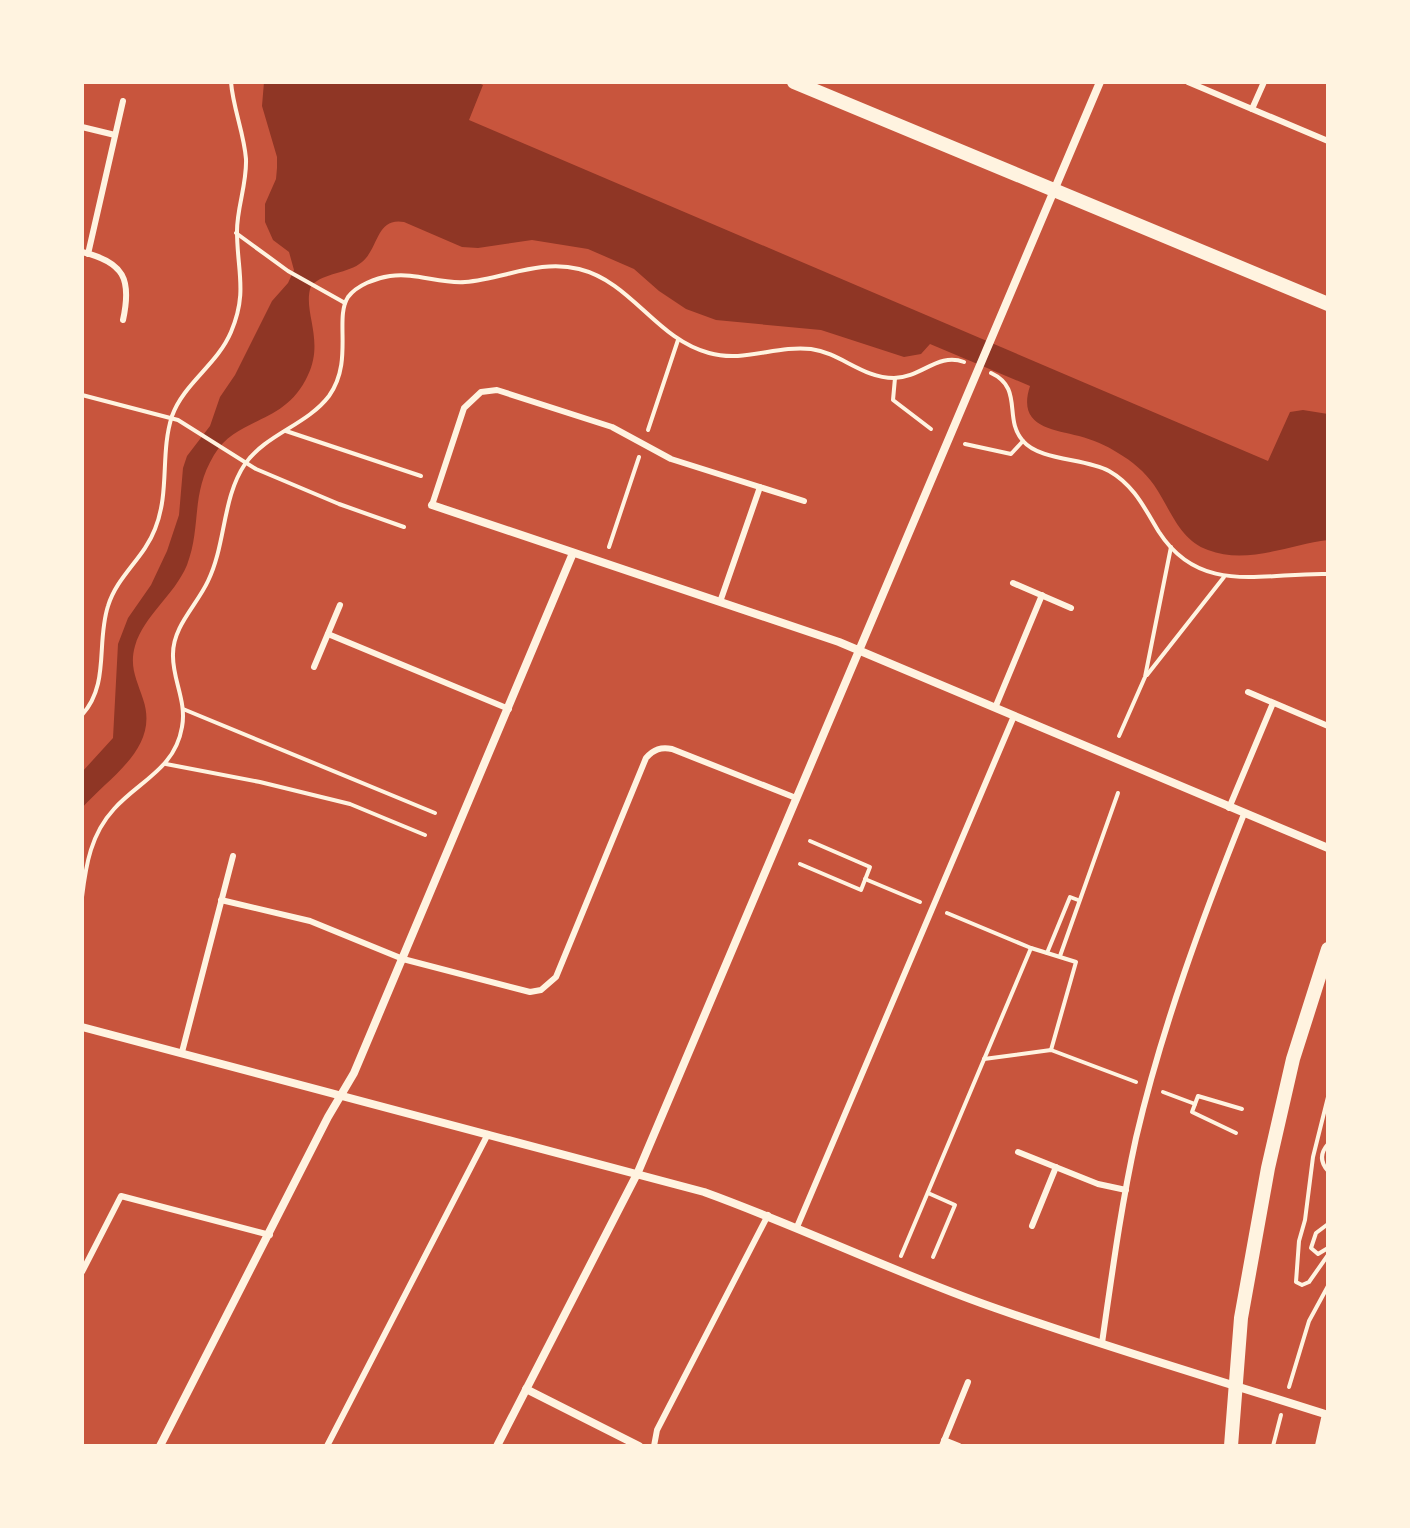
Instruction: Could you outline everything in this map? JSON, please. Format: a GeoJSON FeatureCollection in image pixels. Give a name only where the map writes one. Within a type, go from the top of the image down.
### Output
{"type":"FeatureCollection","features":[{"type":"Feature","properties":{"kind":"street"},"geometry":{"type":"LineString","coordinates":[[794,82],[1328,304]]}},
{"type":"Feature","properties":{"kind":"street"},"geometry":{"type":"LineString","coordinates":[[497,1446],[638,1172],[1100,82]]}},
{"type":"Feature","properties":{"kind":"street"},"geometry":{"type":"LineString","coordinates":[[432,505],[859,651],[1328,848]]}},
{"type":"Feature","properties":{"kind":"street"},"geometry":{"type":"LineString","coordinates":[[160,1446],[328,1117],[354,1073],[573,553]]}},
{"type":"Feature","properties":{"kind":"street"},"geometry":{"type":"LineString","coordinates":[[1231,1446],[1241,1318],[1274,1139],[1293,1059],[1328,949]]}},
{"type":"Feature","properties":{"kind":"street"},"geometry":{"type":"LineString","coordinates":[[82,1027],[638,1172],[704,1192],[768,1215],[894,1270],[980,1303],[1328,1417],[1322,1446]]}},
{"type":"Feature","properties":{"kind":"street"},"geometry":{"type":"LineString","coordinates":[[526,1389],[639,1446]]}},
{"type":"Feature","properties":{"kind":"lane"},"geometry":{"type":"LineString","coordinates":[[1188,82],[1328,141]]}},
{"type":"Feature","properties":{"kind":"lane"},"geometry":{"type":"LineString","coordinates":[[1252,109],[1264,82]]}},
{"type":"Feature","properties":{"kind":"lane"},"geometry":{"type":"LineString","coordinates":[[123,101],[85,253],[111,262],[124,277],[128,298],[123,320]]}},
{"type":"Feature","properties":{"kind":"lane"},"geometry":{"type":"LineString","coordinates":[[82,127],[115,135]]}},
{"type":"Feature","properties":{"kind":"lane"},"geometry":{"type":"LineString","coordinates":[[432,505],[464,408],[474,396],[489,390],[506,392],[612,427],[671,459],[804,501]]}},
{"type":"Feature","properties":{"kind":"lane"},"geometry":{"type":"LineString","coordinates":[[720,602],[760,487]]}},
{"type":"Feature","properties":{"kind":"lane"},"geometry":{"type":"LineString","coordinates":[[1013,583],[1071,608]]}},
{"type":"Feature","properties":{"kind":"lane"},"geometry":{"type":"LineString","coordinates":[[995,708],[1042,595]]}},
{"type":"Feature","properties":{"kind":"lane"},"geometry":{"type":"LineString","coordinates":[[314,667],[340,605]]}},
{"type":"Feature","properties":{"kind":"lane"},"geometry":{"type":"LineString","coordinates":[[328,634],[509,709]]}},
{"type":"Feature","properties":{"kind":"lane"},"geometry":{"type":"LineString","coordinates":[[1248,692],[1328,726]]}},
{"type":"Feature","properties":{"kind":"lane"},"geometry":{"type":"LineString","coordinates":[[1229,808],[1273,703]]}},
{"type":"Feature","properties":{"kind":"lane"},"geometry":{"type":"LineString","coordinates":[[797,1227],[1014,716]]}},
{"type":"Feature","properties":{"kind":"lane"},"geometry":{"type":"LineString","coordinates":[[221,900],[310,921],[403,959],[530,992],[549,985],[556,977],[646,758],[656,749],[672,749],[796,798]]}},
{"type":"Feature","properties":{"kind":"lane"},"geometry":{"type":"LineString","coordinates":[[1102,1343],[1126,1190],[1151,1087],[1200,927],[1244,814]]}},
{"type":"Feature","properties":{"kind":"lane"},"geometry":{"type":"LineString","coordinates":[[182,1052],[233,856]]}},
{"type":"Feature","properties":{"kind":"lane"},"geometry":{"type":"LineString","coordinates":[[327,1446],[488,1134]]}},
{"type":"Feature","properties":{"kind":"lane"},"geometry":{"type":"LineString","coordinates":[[1018,1152],[1098,1184],[1126,1190]]}},
{"type":"Feature","properties":{"kind":"lane"},"geometry":{"type":"LineString","coordinates":[[1032,1226],[1056,1167]]}},
{"type":"Feature","properties":{"kind":"lane"},"geometry":{"type":"LineString","coordinates":[[82,1272],[121,1196],[270,1235]]}},
{"type":"Feature","properties":{"kind":"lane"},"geometry":{"type":"LineString","coordinates":[[654,1446],[657,1430],[768,1215]]}},
{"type":"Feature","properties":{"kind":"lane"},"geometry":{"type":"LineString","coordinates":[[959,1446],[943,1443],[968,1382]]}},
{"type":"Feature","properties":{"kind":"path"},"geometry":{"type":"LineString","coordinates":[[82,715],[98,685],[101,638],[108,604],[116,587],[146,548],[157,524],[164,493],[166,445],[172,418],[181,398],[219,354],[232,329],[242,288],[236,233],[246,159],[231,82]]}},
{"type":"Feature","properties":{"kind":"path"},"geometry":{"type":"LineString","coordinates":[[236,233],[288,271],[346,303]]}},
{"type":"Feature","properties":{"kind":"path"},"geometry":{"type":"LineString","coordinates":[[82,897],[89,853],[101,825],[126,797],[166,764],[179,740],[183,709],[174,667],[174,640],[213,572],[233,490],[246,462],[264,445],[318,408],[335,386],[343,362],[346,303],[355,290],[388,276],[462,282],[527,268],[565,266],[606,279],[678,340],[709,353],[735,357],[810,349],[836,357],[868,374],[895,378],[921,372],[946,359],[971,365]]}},
{"type":"Feature","properties":{"kind":"path"},"geometry":{"type":"LineString","coordinates":[[983,370],[1006,384],[1016,430],[1023,441],[1037,451],[1084,461],[1113,474],[1134,492],[1171,547],[1193,565],[1224,577],[1328,574]]}},
{"type":"Feature","properties":{"kind":"path"},"geometry":{"type":"LineString","coordinates":[[895,378],[893,400],[931,429]]}},
{"type":"Feature","properties":{"kind":"path"},"geometry":{"type":"LineString","coordinates":[[82,395],[172,418],[246,462],[327,499],[404,527]]}},
{"type":"Feature","properties":{"kind":"path"},"geometry":{"type":"LineString","coordinates":[[285,431],[421,476]]}},
{"type":"Feature","properties":{"kind":"path"},"geometry":{"type":"LineString","coordinates":[[965,444],[1011,454],[1023,441]]}},
{"type":"Feature","properties":{"kind":"path"},"geometry":{"type":"LineString","coordinates":[[1119,736],[1145,677],[1171,547]]}},
{"type":"Feature","properties":{"kind":"path"},"geometry":{"type":"LineString","coordinates":[[1145,677],[1224,577]]}},
{"type":"Feature","properties":{"kind":"path"},"geometry":{"type":"LineString","coordinates":[[183,709],[435,813]]}},
{"type":"Feature","properties":{"kind":"path"},"geometry":{"type":"LineString","coordinates":[[166,764],[350,804],[425,835]]}},
{"type":"Feature","properties":{"kind":"path"},"geometry":{"type":"LineString","coordinates":[[1060,957],[1118,793]]}},
{"type":"Feature","properties":{"kind":"path"},"geometry":{"type":"LineString","coordinates":[[800,864],[861,890],[870,867],[810,841]]}},
{"type":"Feature","properties":{"kind":"path"},"geometry":{"type":"LineString","coordinates":[[865,879],[1031,948],[1076,962],[1051,1050]]}},
{"type":"Feature","properties":{"kind":"path"},"geometry":{"type":"LineString","coordinates":[[1047,953],[1070,897],[1078,900]]}},
{"type":"Feature","properties":{"kind":"path"},"geometry":{"type":"LineString","coordinates":[[898,1261],[1031,948]]}},
{"type":"Feature","properties":{"kind":"path"},"geometry":{"type":"LineString","coordinates":[[984,1059],[1051,1050],[1195,1104]]}},
{"type":"Feature","properties":{"kind":"path"},"geometry":{"type":"LineString","coordinates":[[1236,1133],[1192,1112],[1198,1096],[1242,1109]]}},
{"type":"Feature","properties":{"kind":"path"},"geometry":{"type":"LineString","coordinates":[[1328,1097],[1314,1151],[1298,1249],[1296,1282],[1302,1285],[1309,1282],[1328,1255]]}},
{"type":"Feature","properties":{"kind":"path"},"geometry":{"type":"LineString","coordinates":[[1328,1144],[1322,1153],[1328,1171]]}},
{"type":"Feature","properties":{"kind":"path"},"geometry":{"type":"LineString","coordinates":[[1314,1151],[1322,1153]]}},
{"type":"Feature","properties":{"kind":"path"},"geometry":{"type":"LineString","coordinates":[[928,1193],[955,1205],[933,1257]]}},
{"type":"Feature","properties":{"kind":"path"},"geometry":{"type":"LineString","coordinates":[[1328,1224],[1316,1233],[1311,1248],[1318,1254],[1328,1248]]}},
{"type":"Feature","properties":{"kind":"path"},"geometry":{"type":"LineString","coordinates":[[1292,1377],[1309,1321],[1328,1286]]}},
{"type":"Feature","properties":{"kind":"path"},"geometry":{"type":"LineString","coordinates":[[1273,1446],[1276,1435]]}},
{"type":"Feature","properties":{"kind":"shaded area"},"geometry":{"type":"Polygon","coordinates":[[[264,82],[476,82],[483,85],[469,120],[1268,461],[1290,412],[1303,410],[1328,414],[1328,540],[1253,555],[1208,550],[1182,531],[1154,485],[1133,463],[1099,443],[1047,428],[1032,418],[1027,399],[1030,386],[930,344],[921,354],[904,357],[821,330],[716,320],[686,309],[634,269],[588,249],[532,240],[478,248],[462,247],[404,222],[395,222],[383,229],[362,262],[322,278],[311,286],[309,305],[314,338],[313,362],[298,391],[274,412],[224,442],[214,455],[202,483],[187,565],[145,625],[133,654],[133,667],[146,716],[145,732],[129,760],[82,808],[82,772],[113,738],[118,644],[128,618],[151,585],[167,551],[179,515],[187,456],[210,426],[220,397],[235,375],[272,301],[288,283],[294,270],[289,252],[273,240],[265,222],[265,204],[276,179],[277,157],[262,106],[264,82]]]}}]}
